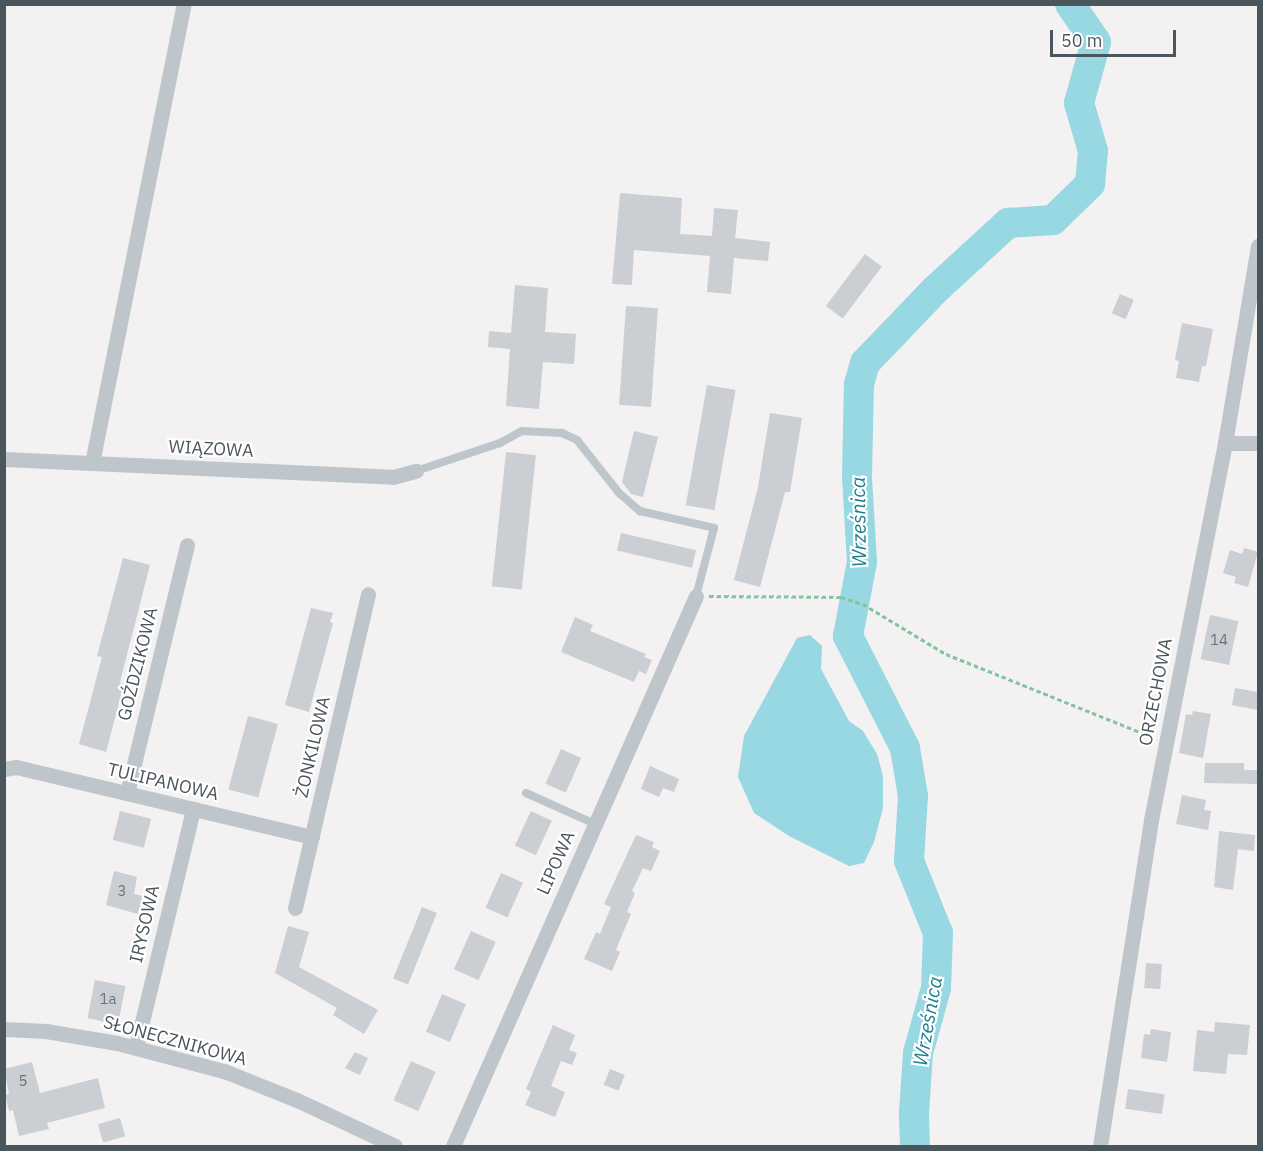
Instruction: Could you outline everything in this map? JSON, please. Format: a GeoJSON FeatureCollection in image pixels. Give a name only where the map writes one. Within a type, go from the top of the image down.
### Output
{"type":"FeatureCollection","features":[{"type":"Feature","properties":{"kind":"street"},"geometry":{"type":"LineString","coordinates":[[92,463],[184,4]]}},
{"type":"Feature","properties":{"kind":"street","name":"ORZECHOWA"},"geometry":{"type":"LineString","coordinates":[[1100,1146],[1166,742],[1225,442],[1258,246]]}},
{"type":"Feature","properties":{"kind":"street"},"geometry":{"type":"LineString","coordinates":[[1225,442],[1258,443]]}},
{"type":"Feature","properties":{"kind":"street","name":"WIĄZOWA"},"geometry":{"type":"LineString","coordinates":[[4,459],[393,477],[416,471]]}},
{"type":"Feature","properties":{"kind":"street","name":"GOŹDZIKOWA"},"geometry":{"type":"LineString","coordinates":[[126,794],[187,545]]}},
{"type":"Feature","properties":{"kind":"street","name":"ŻONKILOWA"},"geometry":{"type":"LineString","coordinates":[[295,908],[368,594]]}},
{"type":"Feature","properties":{"kind":"street","name":"LIPOWA"},"geometry":{"type":"LineString","coordinates":[[453,1146],[696,596]]}},
{"type":"Feature","properties":{"kind":"street","name":"TULIPANOWA"},"geometry":{"type":"LineString","coordinates":[[4,769],[16,767],[312,837]]}},
{"type":"Feature","properties":{"kind":"street","name":"IRYSOWA"},"geometry":{"type":"LineString","coordinates":[[136,1047],[193,809]]}},
{"type":"Feature","properties":{"kind":"street","name":"SŁONECZNIKOWA"},"geometry":{"type":"LineString","coordinates":[[6,1024],[136,1047],[224,1071],[297,1100],[395,1146]]}},
{"type":"Feature","properties":{"kind":"lane"},"geometry":{"type":"LineString","coordinates":[[416,471],[500,443],[522,431],[562,433],[577,440],[619,493],[640,510],[714,528],[696,596]]}},
{"type":"Feature","properties":{"kind":"lane"},"geometry":{"type":"LineString","coordinates":[[526,793],[595,824]]}},
{"type":"Feature","properties":{"kind":"path"},"geometry":{"type":"LineString","coordinates":[[696,596],[841,597],[863,604],[946,654],[1166,742]]}},
{"type":"Feature","properties":{"kind":"water"},"geometry":{"type":"Polygon","coordinates":[[[810,635],[822,646],[821,669],[849,721],[863,731],[877,754],[883,776],[883,808],[874,842],[864,863],[849,866],[789,836],[754,813],[738,777],[744,736],[797,638],[810,635]]]}},
{"type":"Feature","properties":{"kind":"building"},"geometry":{"type":"Polygon","coordinates":[[[620,193],[682,198],[680,234],[712,236],[714,208],[738,210],[735,238],[770,242],[768,261],[734,258],[731,294],[707,292],[710,256],[634,250],[632,285],[612,284],[620,193]]]}},
{"type":"Feature","properties":{"kind":"building"},"geometry":{"type":"Polygon","coordinates":[[[865,254],[882,267],[843,319],[826,306],[865,254]]]}},
{"type":"Feature","properties":{"kind":"building"},"geometry":{"type":"Polygon","coordinates":[[[515,285],[548,288],[545,332],[576,334],[574,364],[543,362],[539,409],[506,406],[510,349],[488,347],[489,331],[511,333],[515,285]]]}},
{"type":"Feature","properties":{"kind":"building"},"geometry":{"type":"Polygon","coordinates":[[[1120,294],[1134,300],[1126,319],[1112,313],[1120,294]]]}},
{"type":"Feature","properties":{"kind":"building"},"geometry":{"type":"Polygon","coordinates":[[[626,306],[658,308],[651,407],[619,405],[626,306]]]}},
{"type":"Feature","properties":{"kind":"building"},"geometry":{"type":"Polygon","coordinates":[[[1182,323],[1213,329],[1206,366],[1202,366],[1199,382],[1176,378],[1179,361],[1175,360],[1182,323]]]}},
{"type":"Feature","properties":{"kind":"building"},"geometry":{"type":"Polygon","coordinates":[[[707,385],[736,390],[714,510],[686,505],[707,385]]]}},
{"type":"Feature","properties":{"kind":"building"},"geometry":{"type":"Polygon","coordinates":[[[770,413],[802,418],[790,492],[785,492],[760,587],[734,580],[758,487],[770,413]]]}},
{"type":"Feature","properties":{"kind":"building"},"geometry":{"type":"Polygon","coordinates":[[[634,431],[658,437],[643,497],[631,494],[622,482],[634,431]]]}},
{"type":"Feature","properties":{"kind":"building"},"geometry":{"type":"Polygon","coordinates":[[[506,452],[536,455],[522,589],[492,586],[506,452]]]}},
{"type":"Feature","properties":{"kind":"building"},"geometry":{"type":"Polygon","coordinates":[[[621,533],[696,550],[692,568],[617,551],[621,533]]]}},
{"type":"Feature","properties":{"kind":"building"},"geometry":{"type":"Polygon","coordinates":[[[1244,548],[1258,552],[1248,587],[1234,583],[1236,577],[1223,573],[1230,550],[1242,554],[1244,548]]]}},
{"type":"Feature","properties":{"kind":"building"},"geometry":{"type":"Polygon","coordinates":[[[123,558],[150,565],[120,682],[124,684],[106,752],[79,744],[102,657],[97,656],[123,558]]]}},
{"type":"Feature","properties":{"kind":"building"},"geometry":{"type":"Polygon","coordinates":[[[311,608],[333,613],[330,622],[333,623],[309,712],[285,705],[311,608]]]}},
{"type":"Feature","properties":{"kind":"building"},"geometry":{"type":"Polygon","coordinates":[[[1210,615],[1238,621],[1229,665],[1201,659],[1210,615]]]}},
{"type":"Feature","properties":{"kind":"building"},"geometry":{"type":"Polygon","coordinates":[[[575,617],[593,625],[590,631],[646,654],[644,657],[652,660],[646,674],[639,671],[634,682],[561,652],[575,617]]]}},
{"type":"Feature","properties":{"kind":"building"},"geometry":{"type":"Polygon","coordinates":[[[1235,688],[1258,692],[1258,710],[1232,705],[1235,688]]]}},
{"type":"Feature","properties":{"kind":"building"},"geometry":{"type":"Polygon","coordinates":[[[1193,711],[1211,714],[1203,758],[1179,753],[1186,714],[1192,715],[1193,711]]]}},
{"type":"Feature","properties":{"kind":"building"},"geometry":{"type":"Polygon","coordinates":[[[248,716],[278,724],[258,797],[228,789],[248,716]]]}},
{"type":"Feature","properties":{"kind":"building"},"geometry":{"type":"Polygon","coordinates":[[[561,749],[581,758],[566,793],[546,784],[561,749]]]}},
{"type":"Feature","properties":{"kind":"building"},"geometry":{"type":"Polygon","coordinates":[[[1205,763],[1244,763],[1244,770],[1258,770],[1258,784],[1204,783],[1205,763]]]}},
{"type":"Feature","properties":{"kind":"building"},"geometry":{"type":"Polygon","coordinates":[[[650,766],[679,779],[674,792],[663,788],[659,797],[641,789],[650,766]]]}},
{"type":"Feature","properties":{"kind":"building"},"geometry":{"type":"Polygon","coordinates":[[[1182,795],[1206,800],[1204,810],[1211,811],[1208,830],[1176,824],[1182,795]]]}},
{"type":"Feature","properties":{"kind":"building"},"geometry":{"type":"Polygon","coordinates":[[[120,811],[151,819],[144,848],[113,840],[120,811]]]}},
{"type":"Feature","properties":{"kind":"building"},"geometry":{"type":"Polygon","coordinates":[[[531,811],[552,821],[536,855],[515,845],[531,811]]]}},
{"type":"Feature","properties":{"kind":"building"},"geometry":{"type":"Polygon","coordinates":[[[1219,831],[1255,835],[1254,851],[1238,849],[1233,890],[1214,887],[1219,831]]]}},
{"type":"Feature","properties":{"kind":"building"},"geometry":{"type":"Polygon","coordinates":[[[636,835],[654,842],[652,847],[660,851],[651,871],[643,868],[632,891],[635,893],[627,912],[631,914],[616,950],[620,952],[612,971],[584,959],[596,932],[600,934],[611,907],[604,904],[636,835]]]}},
{"type":"Feature","properties":{"kind":"building"},"geometry":{"type":"Polygon","coordinates":[[[114,871],[137,877],[134,894],[143,896],[138,914],[106,905],[114,871]]]}},
{"type":"Feature","properties":{"kind":"building"},"geometry":{"type":"Polygon","coordinates":[[[501,873],[523,883],[507,917],[486,908],[501,873]]]}},
{"type":"Feature","properties":{"kind":"building"},"geometry":{"type":"Polygon","coordinates":[[[422,907],[437,913],[408,984],[393,978],[422,907]]]}},
{"type":"Feature","properties":{"kind":"building"},"geometry":{"type":"Polygon","coordinates":[[[288,926],[309,932],[299,967],[378,1010],[364,1034],[333,1015],[337,1008],[275,973],[288,926]]]}},
{"type":"Feature","properties":{"kind":"building"},"geometry":{"type":"Polygon","coordinates":[[[471,931],[496,942],[479,980],[454,969],[471,931]]]}},
{"type":"Feature","properties":{"kind":"building"},"geometry":{"type":"Polygon","coordinates":[[[1146,963],[1162,964],[1160,989],[1144,988],[1146,963]]]}},
{"type":"Feature","properties":{"kind":"building"},"geometry":{"type":"Polygon","coordinates":[[[95,980],[125,986],[118,1024],[88,1018],[95,980]]]}},
{"type":"Feature","properties":{"kind":"building"},"geometry":{"type":"Polygon","coordinates":[[[442,994],[466,1004],[450,1042],[426,1032],[442,994]]]}},
{"type":"Feature","properties":{"kind":"building"},"geometry":{"type":"Polygon","coordinates":[[[1215,1022],[1250,1025],[1247,1055],[1228,1054],[1226,1074],[1193,1071],[1197,1030],[1214,1032],[1215,1022]]]}},
{"type":"Feature","properties":{"kind":"building"},"geometry":{"type":"Polygon","coordinates":[[[553,1025],[575,1035],[569,1050],[577,1053],[572,1065],[561,1061],[551,1086],[565,1092],[555,1117],[525,1105],[531,1092],[526,1089],[553,1025]]]}},
{"type":"Feature","properties":{"kind":"building"},"geometry":{"type":"Polygon","coordinates":[[[1151,1029],[1171,1032],[1167,1062],[1141,1058],[1144,1034],[1150,1035],[1151,1029]]]}},
{"type":"Feature","properties":{"kind":"building"},"geometry":{"type":"Polygon","coordinates":[[[355,1052],[368,1058],[360,1075],[345,1068],[355,1052]]]}},
{"type":"Feature","properties":{"kind":"building"},"geometry":{"type":"Polygon","coordinates":[[[411,1061],[436,1072],[418,1111],[394,1100],[411,1061]]]}},
{"type":"Feature","properties":{"kind":"building"},"geometry":{"type":"Polygon","coordinates":[[[32,1062],[40,1093],[98,1078],[105,1108],[47,1123],[49,1129],[19,1136],[13,1110],[9,1111],[5,1095],[9,1094],[4,1069],[32,1062]]]}},
{"type":"Feature","properties":{"kind":"building"},"geometry":{"type":"Polygon","coordinates":[[[610,1069],[625,1075],[618,1091],[604,1085],[610,1069]]]}},
{"type":"Feature","properties":{"kind":"building"},"geometry":{"type":"Polygon","coordinates":[[[1128,1089],[1165,1094],[1162,1114],[1125,1109],[1128,1089]]]}},
{"type":"Feature","properties":{"kind":"building"},"geometry":{"type":"Polygon","coordinates":[[[120,1118],[125,1136],[103,1143],[98,1124],[120,1118]]]}},
{"type":"Feature","properties":{"kind":"waterway","name":"Wrześnica"},"geometry":{"type":"LineString","coordinates":[[915,1146],[914,1112],[918,1053],[936,988],[938,933],[909,861],[913,796],[905,748],[848,636],[862,562],[857,477],[859,384],[865,363],[936,289],[1008,223],[1053,220],[1090,184],[1093,151],[1079,103],[1096,42],[1070,4]]}}]}
